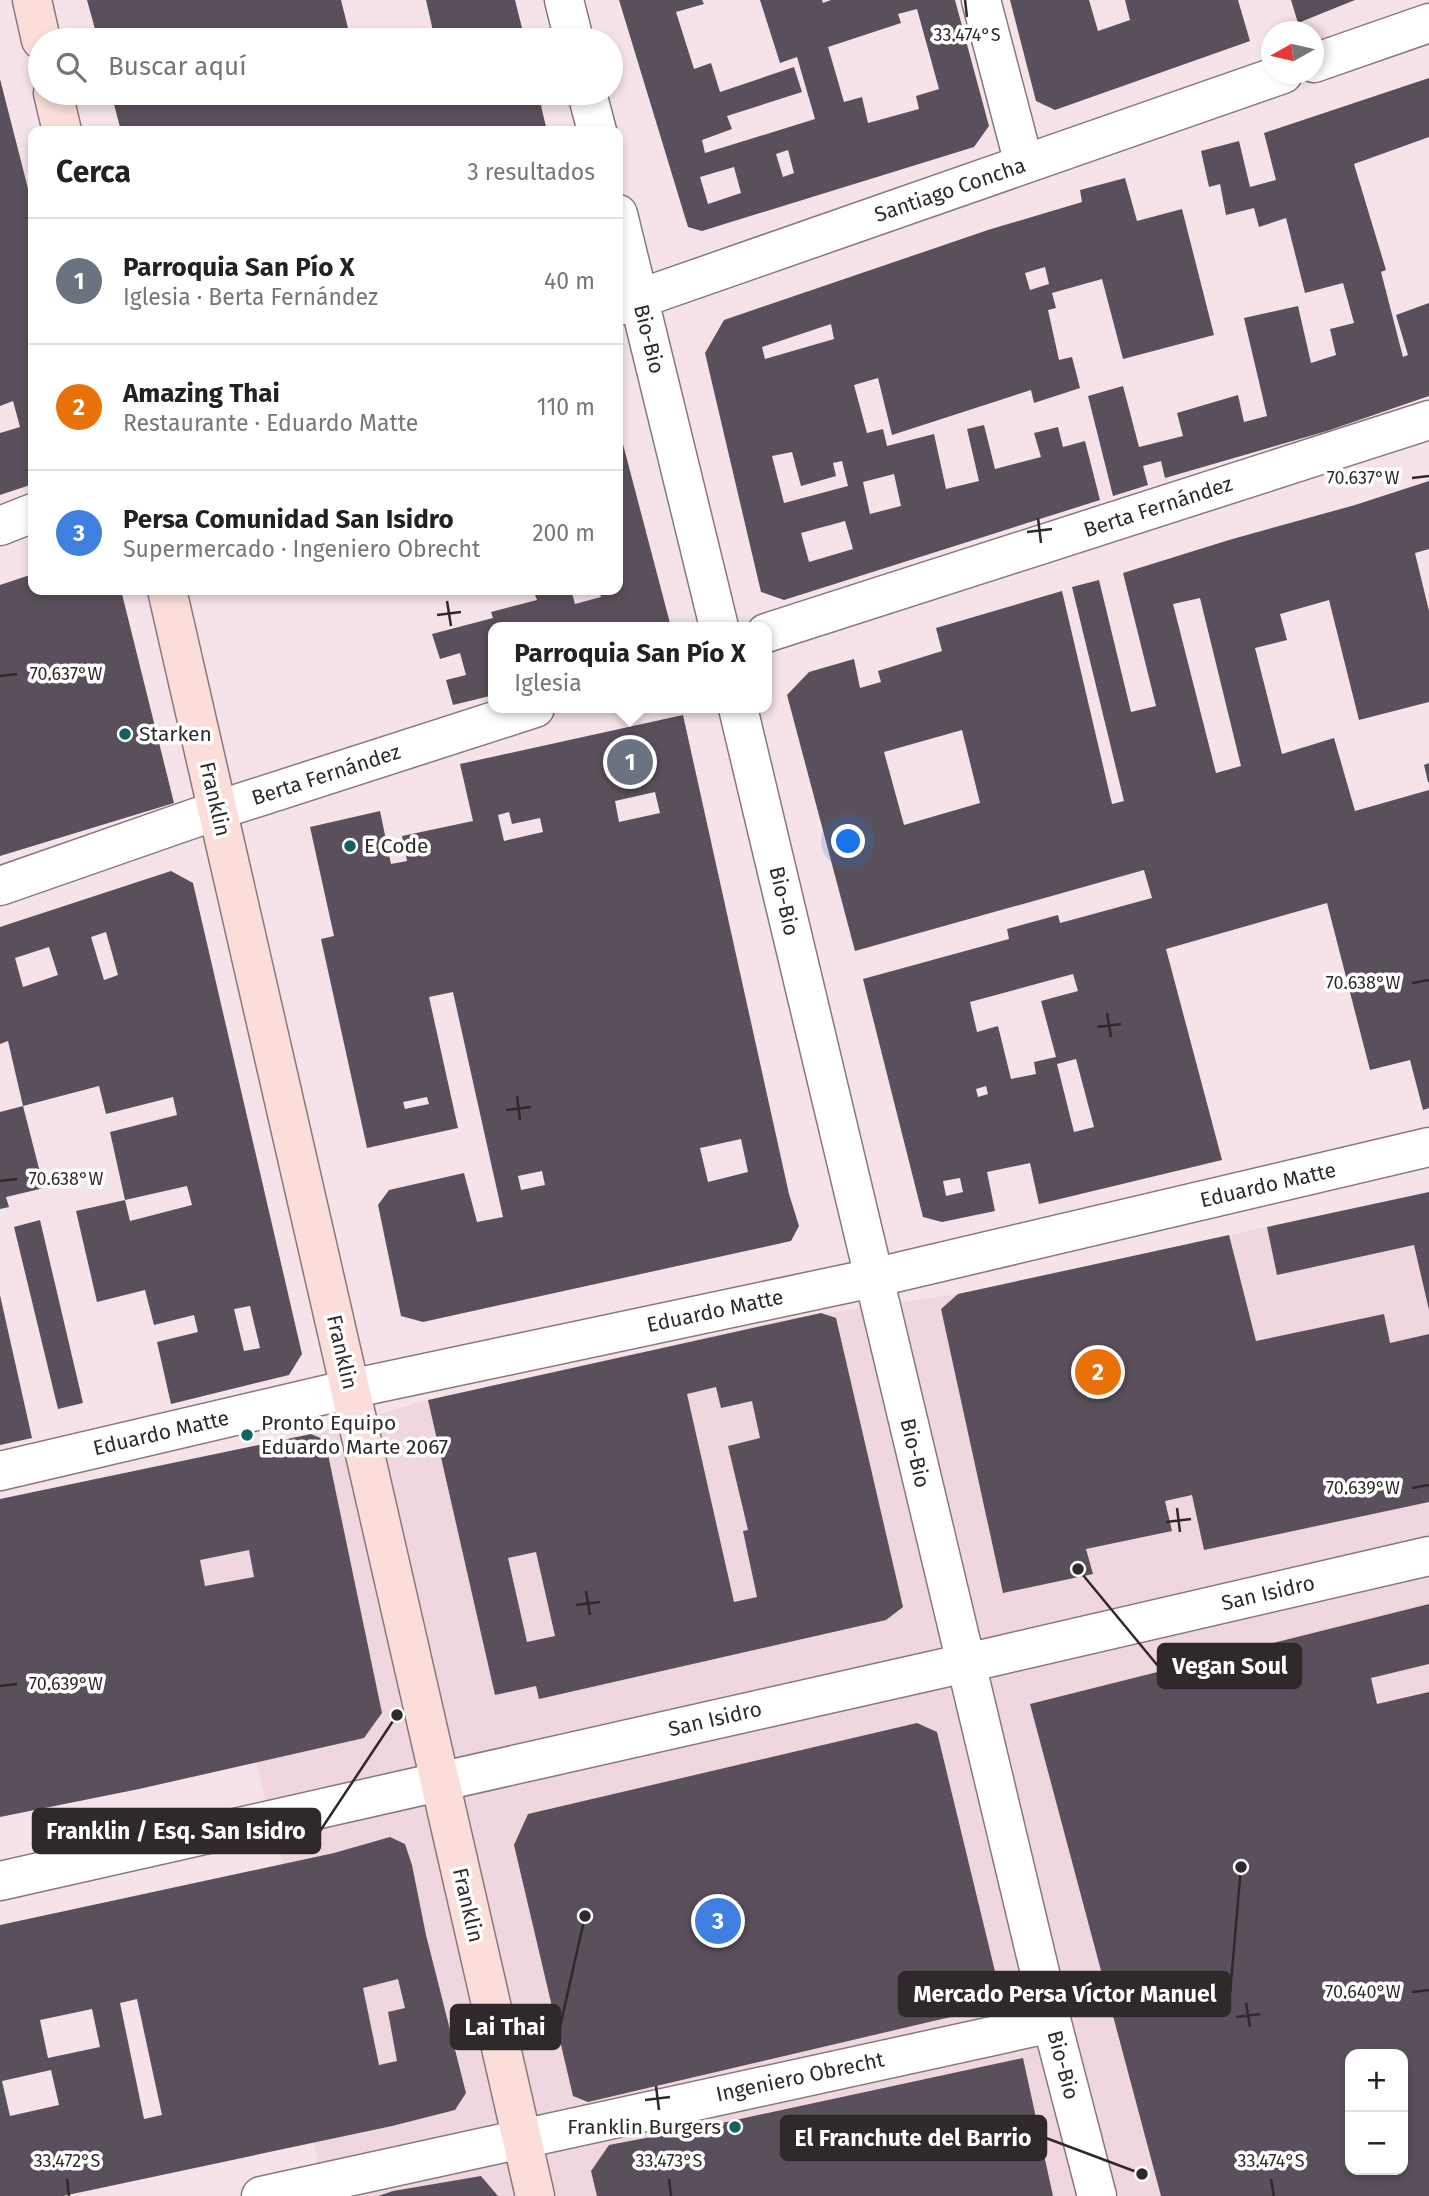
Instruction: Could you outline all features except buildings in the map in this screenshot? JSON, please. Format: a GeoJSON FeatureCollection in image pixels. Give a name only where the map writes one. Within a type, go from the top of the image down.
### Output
{"type":"FeatureCollection","features":[{"type":"Feature","properties":{"kind":"main road"},"geometry":{"type":"LineString","coordinates":[[32,0],[38,28]]}},
{"type":"Feature","properties":{"kind":"main road"},"geometry":{"type":"LineString","coordinates":[[56,105],[61,126]]}},
{"type":"Feature","properties":{"kind":"main road","name":"Franklin"},"geometry":{"type":"LineString","coordinates":[[168,595],[536,2196]]}},
{"type":"Feature","properties":{"kind":"street"},"geometry":{"type":"LineString","coordinates":[[564,0],[571,28]]}},
{"type":"Feature","properties":{"kind":"street"},"geometry":{"type":"LineString","coordinates":[[981,0],[1024,164]]}},
{"type":"Feature","properties":{"kind":"street"},"geometry":{"type":"LineString","coordinates":[[1324,60],[1429,23]]}},
{"type":"Feature","properties":{"kind":"street","name":"Santiago Concha"},"geometry":{"type":"LineString","coordinates":[[628,302],[1261,82]]}},
{"type":"Feature","properties":{"kind":"street"},"geometry":{"type":"LineString","coordinates":[[590,105],[596,126]]}},
{"type":"Feature","properties":{"kind":"street","name":"Bio-Bio"},"geometry":{"type":"LineString","coordinates":[[623,258],[628,302],[718,622]]}},
{"type":"Feature","properties":{"kind":"street","name":"Berta Fernández"},"geometry":{"type":"LineString","coordinates":[[772,631],[1429,420]]}},
{"type":"Feature","properties":{"kind":"street"},"geometry":{"type":"LineString","coordinates":[[0,526],[28,515]]}},
{"type":"Feature","properties":{"kind":"street","name":"Berta Fernández"},"geometry":{"type":"LineString","coordinates":[[0,886],[218,810],[519,713]]}},
{"type":"Feature","properties":{"kind":"street","name":"Bio-Bio"},"geometry":{"type":"LineString","coordinates":[[739,713],[965,1663],[1097,2196]]}},
{"type":"Feature","properties":{"kind":"street","name":"Eduardo Matte"},"geometry":{"type":"LineString","coordinates":[[0,1471],[350,1390],[873,1278],[1429,1147]]}},
{"type":"Feature","properties":{"kind":"street","name":"San Isidro"},"geometry":{"type":"LineString","coordinates":[[0,1881],[1429,1556]]}},
{"type":"Feature","properties":{"kind":"street","name":"Ingeniero Obrecht"},"geometry":{"type":"LineString","coordinates":[[261,2196],[1052,2023]]}},
{"type":"Feature","properties":{"kind":"shaded area"},"geometry":{"type":"Polygon","coordinates":[[[1429,1192],[1429,2196],[325,2196],[314,2142],[340,2136],[283,1864],[256,1763],[240,1766],[200,1560],[311,1434],[428,1400],[786,1319],[958,1294],[1429,1192]]]}},
{"type":"Feature","properties":{"kind":"place","name":"Starken"},"geometry":{"type":"Point","coordinates":[125,734]}},
{"type":"Feature","properties":{"kind":"place","name":"Parroquia San Pío X"},"geometry":{"type":"Point","coordinates":[630,762]}},
{"type":"Feature","properties":{"kind":"place","name":"E Code"},"geometry":{"type":"Point","coordinates":[350,846]}},
{"type":"Feature","properties":{"kind":"place","name":"Amazing Thai"},"geometry":{"type":"Point","coordinates":[1098,1372]}},
{"type":"Feature","properties":{"kind":"place","name":"Pronto Equipo Eduardo Marte 2067"},"geometry":{"type":"Point","coordinates":[247,1435]}},
{"type":"Feature","properties":{"kind":"place","name":"Vegan Soul"},"geometry":{"type":"Point","coordinates":[1078,1569]}},
{"type":"Feature","properties":{"kind":"place","name":"Franklin / Esq. San Isidro"},"geometry":{"type":"Point","coordinates":[397,1715]}},
{"type":"Feature","properties":{"kind":"place","name":"Mercado Persa Víctor Manuel"},"geometry":{"type":"Point","coordinates":[1241,1867]}},
{"type":"Feature","properties":{"kind":"place","name":"Lai Thai"},"geometry":{"type":"Point","coordinates":[585,1916]}},
{"type":"Feature","properties":{"kind":"place","name":"Persa Comunidad San Isidro"},"geometry":{"type":"Point","coordinates":[718,1921]}},
{"type":"Feature","properties":{"kind":"place","name":"Franklin Burgers"},"geometry":{"type":"Point","coordinates":[735,2127]}},
{"type":"Feature","properties":{"kind":"place","name":"El Franchute del Barrio"},"geometry":{"type":"Point","coordinates":[1142,2174]}}]}
